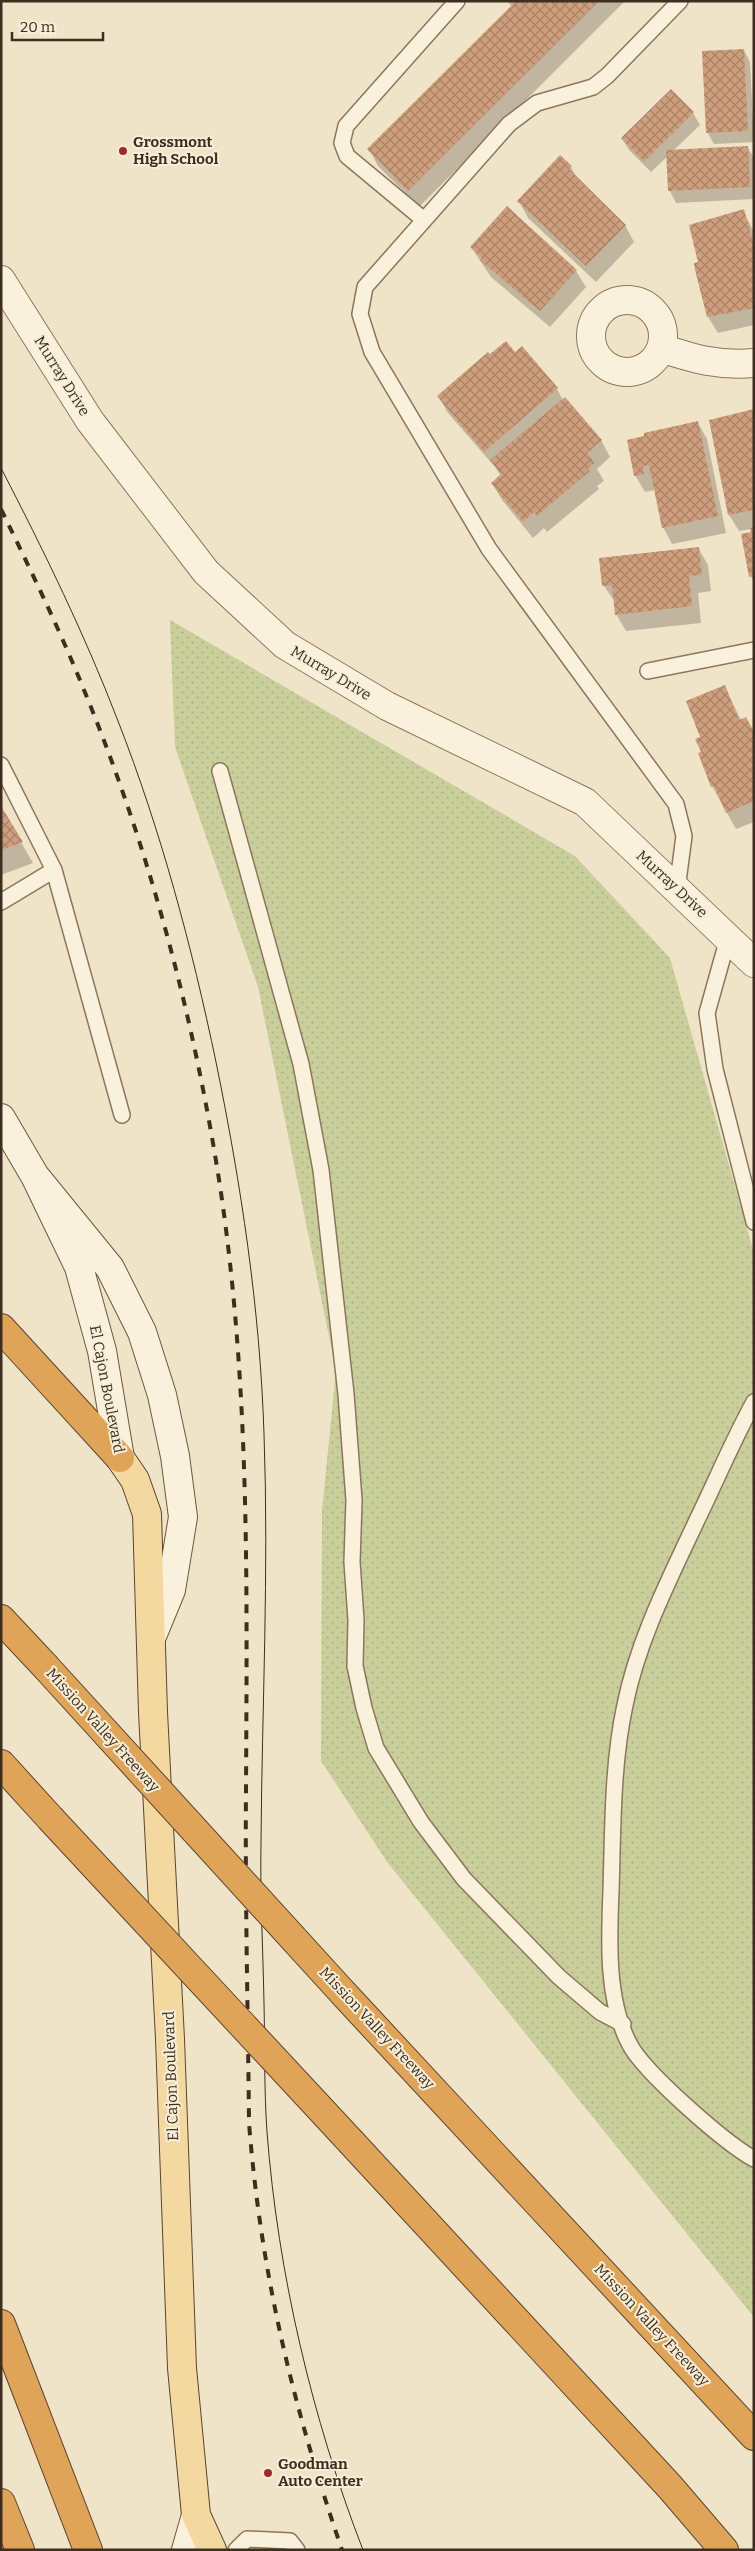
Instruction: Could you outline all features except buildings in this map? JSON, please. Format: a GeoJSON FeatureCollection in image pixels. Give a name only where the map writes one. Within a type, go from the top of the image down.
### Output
{"type":"FeatureCollection","features":[{"type":"Feature","properties":{"kind":"highway"},"geometry":{"type":"LineString","coordinates":[[1,1328],[120,1458]]}},
{"type":"Feature","properties":{"kind":"highway","name":"Mission Valley Freeway"},"geometry":{"type":"LineString","coordinates":[[1,1619],[344,1994],[754,2436]]}},
{"type":"Feature","properties":{"kind":"highway"},"geometry":{"type":"LineString","coordinates":[[1,1764],[670,2487],[724,2550]]}},
{"type":"Feature","properties":{"kind":"highway"},"geometry":{"type":"LineString","coordinates":[[1,2324],[88,2550]]}},
{"type":"Feature","properties":{"kind":"highway"},"geometry":{"type":"LineString","coordinates":[[1,2503],[20,2550]]}},
{"type":"Feature","properties":{"kind":"main road","name":"El Cajon Boulevard"},"geometry":{"type":"LineString","coordinates":[[120,1458],[135,1480],[147,1514],[153,1712],[170,2039],[182,2368],[188,2456],[196,2515],[212,2550]]}},
{"type":"Feature","properties":{"kind":"street","name":"Murray Drive"},"geometry":{"type":"LineString","coordinates":[[1,280],[90,421],[200,564],[285,645],[388,706],[585,802],[754,963]]}},
{"type":"Feature","properties":{"kind":"street"},"geometry":{"type":"LineString","coordinates":[[661,348],[704,362],[734,365],[754,363]]}},
{"type":"Feature","properties":{"kind":"street","name":"El Cajon Boulevard"},"geometry":{"type":"LineString","coordinates":[[1,1118],[36,1176],[79,1267],[102,1351],[120,1458]]}},
{"type":"Feature","properties":{"kind":"street","name":"El Cajon Boulevard"},"geometry":{"type":"LineString","coordinates":[[36,1176],[110,1268],[142,1332],[162,1395],[175,1456],[183,1516],[171,1590],[152,1636]]}},
{"type":"Feature","properties":{"kind":"street","name":"El Cajon Boulevard"},"geometry":{"type":"LineString","coordinates":[[186,2550],[196,2515]]}},
{"type":"Feature","properties":{"kind":"lane"},"geometry":{"type":"LineString","coordinates":[[424,220],[347,156],[342,144],[346,126],[457,1]]}},
{"type":"Feature","properties":{"kind":"lane"},"geometry":{"type":"LineString","coordinates":[[677,889],[684,836],[676,804],[490,550],[372,352],[360,314],[365,287],[510,124],[537,103],[593,87],[607,76],[680,1]]}},
{"type":"Feature","properties":{"kind":"lane"},"geometry":{"type":"LineString","coordinates":[[648,671],[754,650]]}},
{"type":"Feature","properties":{"kind":"lane"},"geometry":{"type":"LineString","coordinates":[[1,765],[54,870],[122,1115]]}},
{"type":"Feature","properties":{"kind":"lane"},"geometry":{"type":"LineString","coordinates":[[220,771],[301,1064],[321,1170],[346,1394],[354,1500],[352,1562],[356,1620],[356,1666],[364,1708],[376,1748],[420,1822],[464,1879],[559,1977],[600,2012],[623,2024]]}},
{"type":"Feature","properties":{"kind":"lane"},"geometry":{"type":"LineString","coordinates":[[1,902],[54,870]]}},
{"type":"Feature","properties":{"kind":"lane"},"geometry":{"type":"LineString","coordinates":[[728,938],[707,1013],[715,1068],[754,1222]]}},
{"type":"Feature","properties":{"kind":"lane"},"geometry":{"type":"LineString","coordinates":[[754,1402],[665,1588],[638,1654],[624,1706],[617,1770],[611,1903],[612,1980],[616,2005],[630,2045],[655,2076],[690,2109],[754,2159]]}},
{"type":"Feature","properties":{"kind":"lane"},"geometry":{"type":"LineString","coordinates":[[236,2550],[247,2539],[266,2538],[290,2541],[297,2550]]}},
{"type":"Feature","properties":{"kind":"green space"},"geometry":{"type":"Polygon","coordinates":[[[170,620],[575,856],[670,958],[754,1253],[754,2317],[387,1862],[321,1761],[322,1510],[336,1371],[258,987],[175,747],[170,620]]]}},
{"type":"Feature","properties":{"kind":"tram line"},"geometry":{"type":"LineString","coordinates":[[1,468],[48,562],[92,657],[134,763],[162,847],[197,976],[216,1062],[241,1200],[254,1294],[264,1434],[266,1587],[261,1903],[267,2132],[279,2239],[300,2345],[328,2449],[363,2550]]}},
{"type":"Feature","properties":{"kind":"railway"},"geometry":{"type":"LineString","coordinates":[[1,509],[74,667],[129,810],[149,872],[183,996],[197,1059],[220,1186],[237,1336],[245,1487],[249,2123],[254,2179],[271,2287],[294,2392],[324,2497],[342,2550]]}},
{"type":"Feature","properties":{"kind":"place","name":"Grossmont High School"},"geometry":{"type":"Point","coordinates":[123,151]}},
{"type":"Feature","properties":{"kind":"place","name":"Goodman Auto Center"},"geometry":{"type":"Point","coordinates":[268,2473]}}]}
